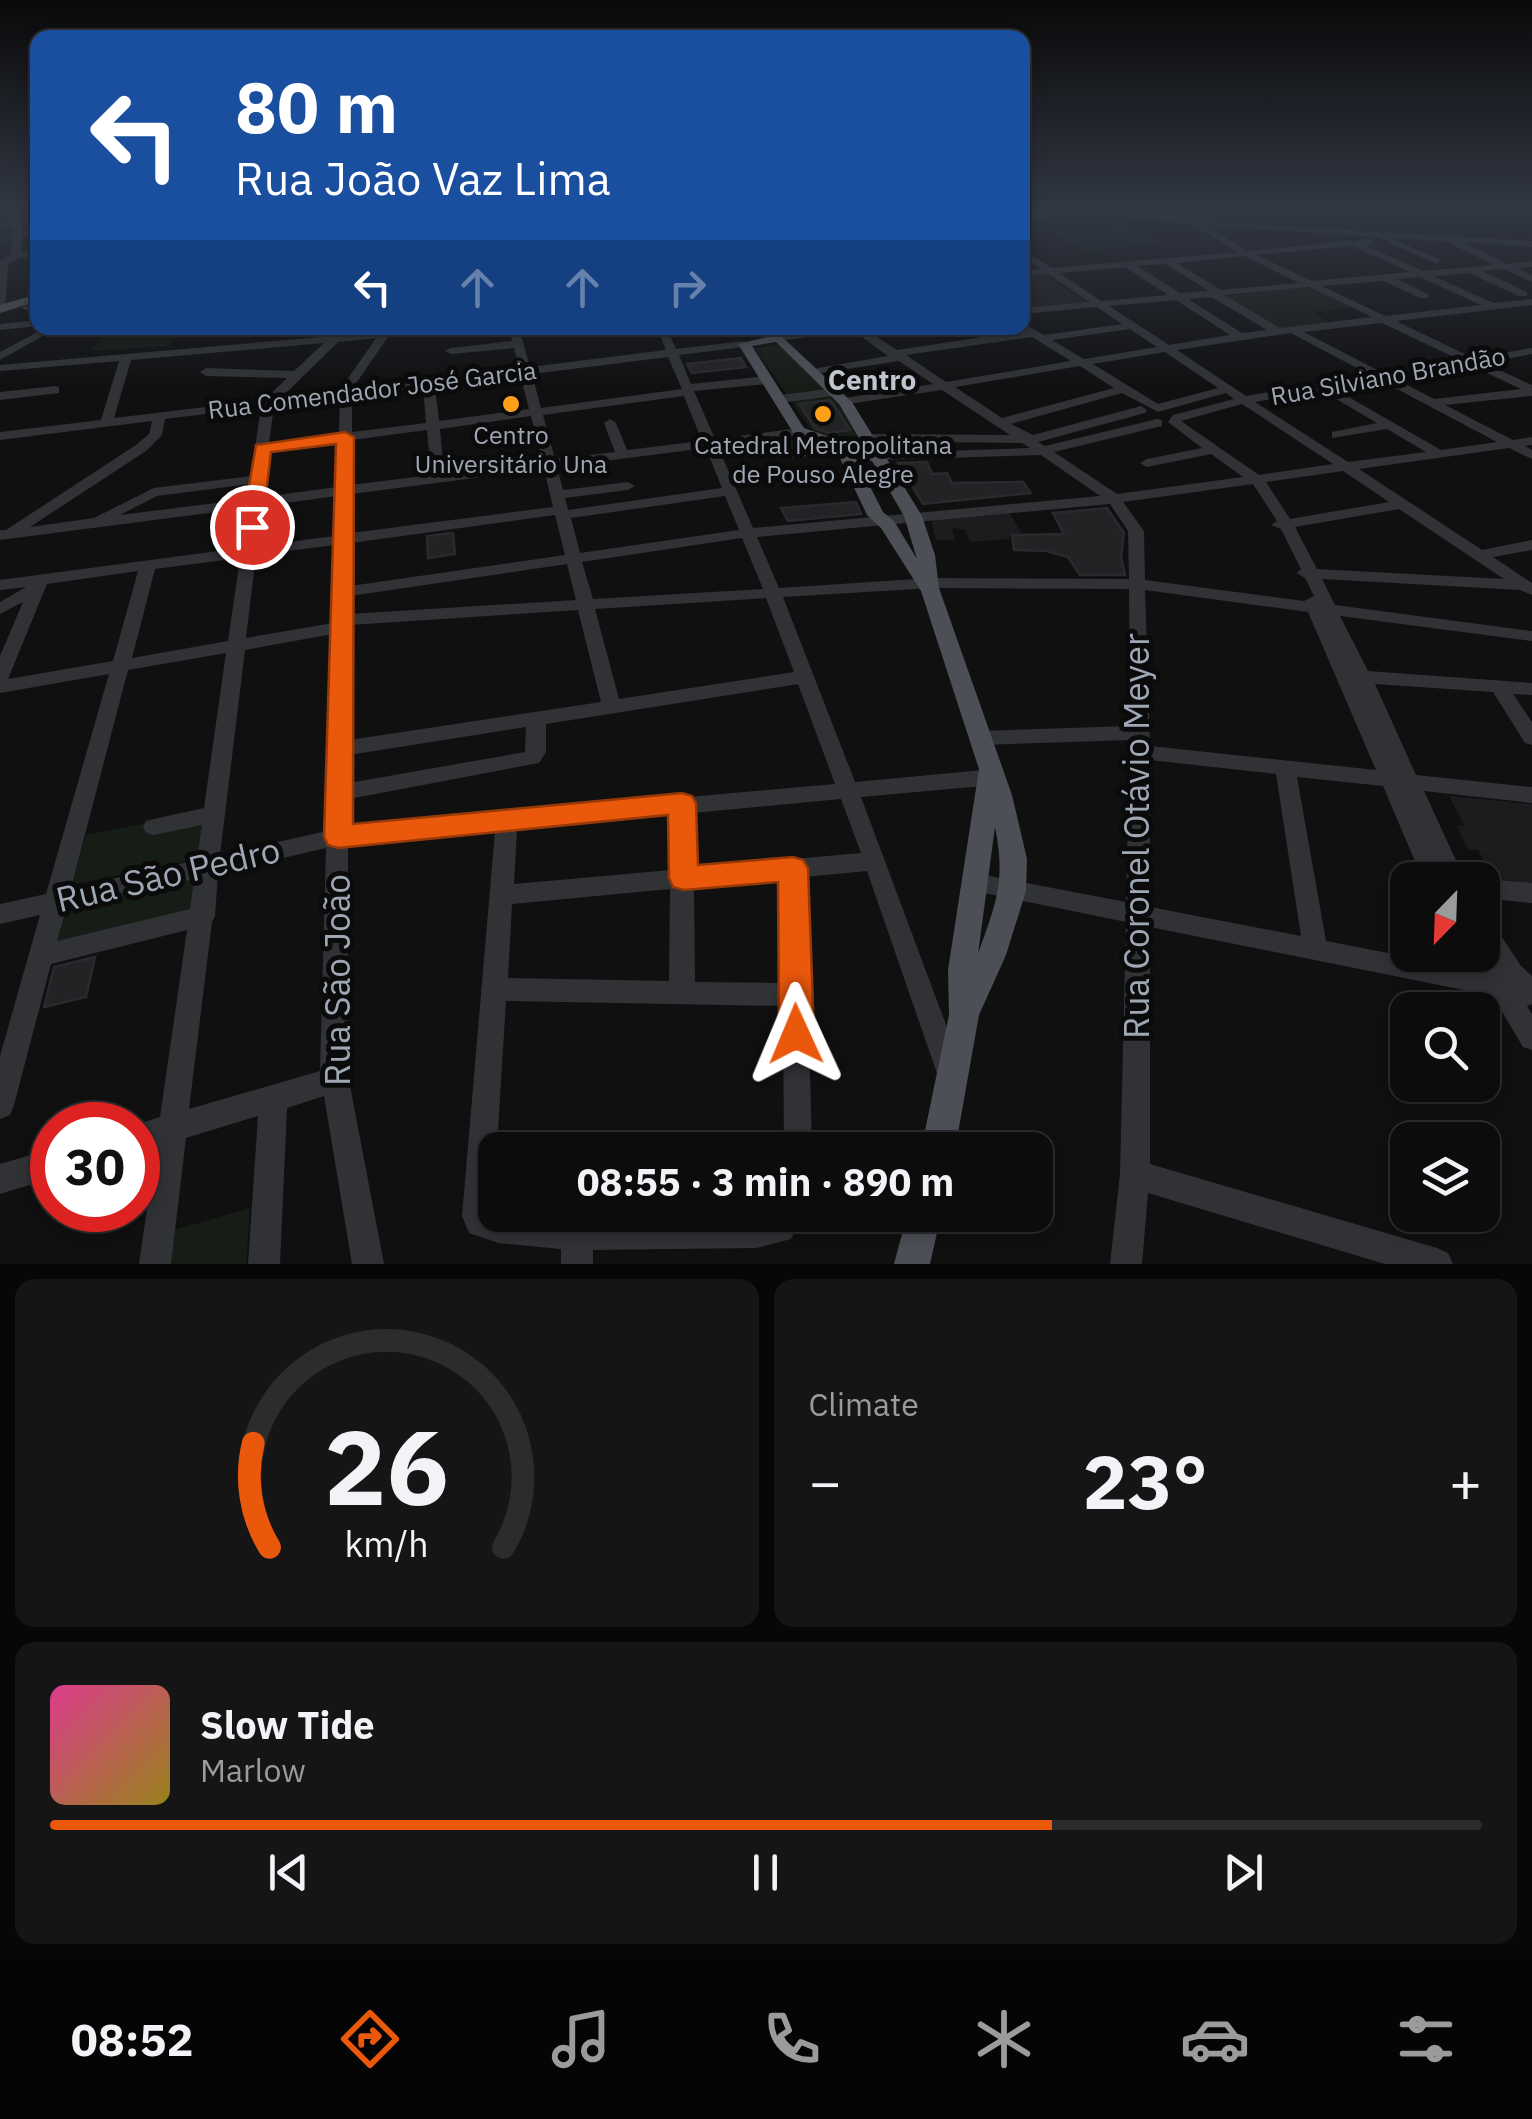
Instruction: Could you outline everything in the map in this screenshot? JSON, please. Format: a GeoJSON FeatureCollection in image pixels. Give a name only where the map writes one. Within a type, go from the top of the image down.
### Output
{"type":"FeatureCollection","features":[{"type":"Feature","properties":{"kind":"main road"},"geometry":{"type":"LineString","coordinates":[[0,311],[30,305]]}},
{"type":"Feature","properties":{"kind":"main road"},"geometry":{"type":"LineString","coordinates":[[916,556],[876,514],[848,458],[828,441],[800,432],[744,344],[764,335],[818,372],[869,438],[913,516],[916,556],[982,738],[1014,859],[1013,890],[992,955],[962,1024]]}},
{"type":"Feature","properties":{"kind":"main road"},"geometry":{"type":"LineString","coordinates":[[848,458],[881,460]]}},
{"type":"Feature","properties":{"kind":"main road"},"geometry":{"type":"LineString","coordinates":[[942,1132],[962,1024],[962,970],[991,774]]}},
{"type":"Feature","properties":{"kind":"main road"},"geometry":{"type":"LineString","coordinates":[[912,1264],[920,1232]]}},
{"type":"Feature","properties":{"kind":"street"},"geometry":{"type":"LineString","coordinates":[[0,311],[2,269]]}},
{"type":"Feature","properties":{"kind":"street"},"geometry":{"type":"LineString","coordinates":[[1048,269],[1528,587]]}},
{"type":"Feature","properties":{"kind":"street"},"geometry":{"type":"LineString","coordinates":[[1030,273],[1077,269]]}},
{"type":"Feature","properties":{"kind":"street"},"geometry":{"type":"LineString","coordinates":[[1135,269],[1244,336]]}},
{"type":"Feature","properties":{"kind":"street"},"geometry":{"type":"LineString","coordinates":[[1180,269],[1277,331]]}},
{"type":"Feature","properties":{"kind":"street"},"geometry":{"type":"LineString","coordinates":[[1278,269],[1532,391]]}},
{"type":"Feature","properties":{"kind":"street"},"geometry":{"type":"LineString","coordinates":[[1408,269],[1492,306]]}},
{"type":"Feature","properties":{"kind":"street"},"geometry":{"type":"LineString","coordinates":[[1030,311],[1469,269],[1528,298]]}},
{"type":"Feature","properties":{"kind":"street"},"geometry":{"type":"LineString","coordinates":[[1384,277],[1424,296]]}},
{"type":"Feature","properties":{"kind":"street"},"geometry":{"type":"LineString","coordinates":[[780,399],[940,386],[1277,331],[1492,306],[1528,298]]}},
{"type":"Feature","properties":{"kind":"street"},"geometry":{"type":"LineString","coordinates":[[0,326],[30,324]]}},
{"type":"Feature","properties":{"kind":"street"},"geometry":{"type":"LineString","coordinates":[[1030,332],[1131,326]]}},
{"type":"Feature","properties":{"kind":"street"},"geometry":{"type":"LineString","coordinates":[[1293,330],[1532,455]]}},
{"type":"Feature","properties":{"kind":"street"},"geometry":{"type":"LineString","coordinates":[[1030,333],[1252,480],[1306,573],[1443,862]]}},
{"type":"Feature","properties":{"kind":"street"},"geometry":{"type":"LineString","coordinates":[[1,365],[21,345],[39,335]]}},
{"type":"Feature","properties":{"kind":"street"},"geometry":{"type":"LineString","coordinates":[[156,1264],[268,403],[338,335]]}},
{"type":"Feature","properties":{"kind":"street"},"geometry":{"type":"LineString","coordinates":[[1,365],[374,335]]}},
{"type":"Feature","properties":{"kind":"street"},"geometry":{"type":"LineString","coordinates":[[346,393],[348,382],[372,356],[383,335]]}},
{"type":"Feature","properties":{"kind":"street"},"geometry":{"type":"LineString","coordinates":[[516,335],[612,707]]}},
{"type":"Feature","properties":{"kind":"street"},"geometry":{"type":"LineString","coordinates":[[665,335],[772,590],[952,1078]]}},
{"type":"Feature","properties":{"kind":"street","name":"Rua Coronel Otávio Meyer"},"geometry":{"type":"LineString","coordinates":[[866,335],[1114,499],[1136,532],[1140,743],[1135,1174],[1126,1264]]}},
{"type":"Feature","properties":{"kind":"street"},"geometry":{"type":"LineString","coordinates":[[818,372],[1012,335]]}},
{"type":"Feature","properties":{"kind":"street"},"geometry":{"type":"LineString","coordinates":[[0,347],[54,342]]}},
{"type":"Feature","properties":{"kind":"street"},"geometry":{"type":"LineString","coordinates":[[450,352],[518,344]]}},
{"type":"Feature","properties":{"kind":"street","name":"Rua Comendador José Garcia"},"geometry":{"type":"LineString","coordinates":[[0,436],[744,344]]}},
{"type":"Feature","properties":{"kind":"street"},"geometry":{"type":"LineString","coordinates":[[251,346],[206,372],[296,375]]}},
{"type":"Feature","properties":{"kind":"street","name":"Rua Silviano Brandão"},"geometry":{"type":"LineString","coordinates":[[1158,415],[1532,352]]}},
{"type":"Feature","properties":{"kind":"street"},"geometry":{"type":"LineString","coordinates":[[107,422],[126,356]]}},
{"type":"Feature","properties":{"kind":"street"},"geometry":{"type":"LineString","coordinates":[[262,448],[766,380]]}},
{"type":"Feature","properties":{"kind":"street"},"geometry":{"type":"LineString","coordinates":[[429,383],[438,480]]}},
{"type":"Feature","properties":{"kind":"street"},"geometry":{"type":"LineString","coordinates":[[1326,388],[1441,455]]}},
{"type":"Feature","properties":{"kind":"street"},"geometry":{"type":"LineString","coordinates":[[881,460],[1044,451],[1228,389]]}},
{"type":"Feature","properties":{"kind":"street"},"geometry":{"type":"LineString","coordinates":[[0,396],[55,390]]}},
{"type":"Feature","properties":{"kind":"street"},"geometry":{"type":"LineString","coordinates":[[999,423],[1118,390]]}},
{"type":"Feature","properties":{"kind":"street"},"geometry":{"type":"LineString","coordinates":[[1435,402],[1532,391]]}},
{"type":"Feature","properties":{"kind":"street","name":"Rua São João"},"geometry":{"type":"LineString","coordinates":[[346,393],[334,1080],[368,1264]]}},
{"type":"Feature","properties":{"kind":"street"},"geometry":{"type":"LineString","coordinates":[[869,438],[1034,439],[1158,415],[1206,452],[1252,480]]}},
{"type":"Feature","properties":{"kind":"street"},"geometry":{"type":"LineString","coordinates":[[3,537],[142,448],[155,435],[159,416]]}},
{"type":"Feature","properties":{"kind":"street"},"geometry":{"type":"LineString","coordinates":[[610,423],[623,456]]}},
{"type":"Feature","properties":{"kind":"street"},"geometry":{"type":"LineString","coordinates":[[1338,436],[1389,425]]}},
{"type":"Feature","properties":{"kind":"street"},"geometry":{"type":"LineString","coordinates":[[3,537],[800,432]]}},
{"type":"Feature","properties":{"kind":"street"},"geometry":{"type":"LineString","coordinates":[[342,592],[748,533],[1114,499],[1532,441]]}},
{"type":"Feature","properties":{"kind":"street"},"geometry":{"type":"LineString","coordinates":[[1147,463],[1206,452]]}},
{"type":"Feature","properties":{"kind":"street"},"geometry":{"type":"LineString","coordinates":[[94,524],[130,501],[154,492],[258,478]]}},
{"type":"Feature","properties":{"kind":"street"},"geometry":{"type":"LineString","coordinates":[[561,507],[628,486]]}},
{"type":"Feature","properties":{"kind":"street"},"geometry":{"type":"LineString","coordinates":[[0,585],[561,507],[729,491]]}},
{"type":"Feature","properties":{"kind":"street"},"geometry":{"type":"LineString","coordinates":[[1281,525],[1401,504]]}},
{"type":"Feature","properties":{"kind":"street"},"geometry":{"type":"LineString","coordinates":[[1481,554],[1532,545]]}},
{"type":"Feature","properties":{"kind":"street"},"geometry":{"type":"LineString","coordinates":[[0,1106],[148,565]]}},
{"type":"Feature","properties":{"kind":"street"},"geometry":{"type":"LineString","coordinates":[[1306,573],[1528,587]]}},
{"type":"Feature","properties":{"kind":"street"},"geometry":{"type":"LineString","coordinates":[[0,608],[40,582]]}},
{"type":"Feature","properties":{"kind":"street"},"geometry":{"type":"LineString","coordinates":[[0,678],[40,582]]}},
{"type":"Feature","properties":{"kind":"street"},"geometry":{"type":"LineString","coordinates":[[0,688],[342,623],[772,590],[1138,584],[1532,636]]}},
{"type":"Feature","properties":{"kind":"street"},"geometry":{"type":"LineString","coordinates":[[1352,676],[1532,690]]}},
{"type":"Feature","properties":{"kind":"street"},"geometry":{"type":"LineString","coordinates":[[339,749],[803,677]]}},
{"type":"Feature","properties":{"kind":"street"},"geometry":{"type":"LineString","coordinates":[[1499,686],[1532,738]]}},
{"type":"Feature","properties":{"kind":"street"},"geometry":{"type":"LineString","coordinates":[[338,793],[532,758],[536,752],[536,720]]}},
{"type":"Feature","properties":{"kind":"street"},"geometry":{"type":"LineString","coordinates":[[982,738],[1140,743],[1284,768],[1532,795]]}},
{"type":"Feature","properties":{"kind":"street"},"geometry":{"type":"LineString","coordinates":[[1284,768],[1315,950]]}},
{"type":"Feature","properties":{"kind":"street","name":"Rua São Pedro"},"geometry":{"type":"LineString","coordinates":[[0,914],[338,837],[991,774]]}},
{"type":"Feature","properties":{"kind":"street"},"geometry":{"type":"LineString","coordinates":[[1402,782],[1429,862]]}},
{"type":"Feature","properties":{"kind":"street"},"geometry":{"type":"LineString","coordinates":[[682,803],[682,992]]}},
{"type":"Feature","properties":{"kind":"street"},"geometry":{"type":"LineString","coordinates":[[154,827],[216,814]]}},
{"type":"Feature","properties":{"kind":"street"},"geometry":{"type":"LineString","coordinates":[[508,820],[480,1222],[577,1249],[770,1232]]}},
{"type":"Feature","properties":{"kind":"street"},"geometry":{"type":"LineString","coordinates":[[502,895],[875,861]]}},
{"type":"Feature","properties":{"kind":"street"},"geometry":{"type":"LineString","coordinates":[[793,868],[798,1132]]}},
{"type":"Feature","properties":{"kind":"street"},"geometry":{"type":"LineString","coordinates":[[974,882],[1511,985],[1532,1038]]}},
{"type":"Feature","properties":{"kind":"street"},"geometry":{"type":"LineString","coordinates":[[1500,890],[1532,894]]}},
{"type":"Feature","properties":{"kind":"street"},"geometry":{"type":"LineString","coordinates":[[41,956],[202,916]]}},
{"type":"Feature","properties":{"kind":"street"},"geometry":{"type":"LineString","coordinates":[[495,989],[796,995]]}},
{"type":"Feature","properties":{"kind":"street"},"geometry":{"type":"LineString","coordinates":[[927,1013],[948,1028],[962,1024]]}},
{"type":"Feature","properties":{"kind":"street"},"geometry":{"type":"LineString","coordinates":[[160,1132],[334,1080]]}},
{"type":"Feature","properties":{"kind":"street"},"geometry":{"type":"LineString","coordinates":[[264,1264],[273,1098]]}},
{"type":"Feature","properties":{"kind":"street"},"geometry":{"type":"LineString","coordinates":[[0,1179],[30,1170]]}},
{"type":"Feature","properties":{"kind":"street"},"geometry":{"type":"LineString","coordinates":[[1135,1174],[1437,1264]]}},
{"type":"Feature","properties":{"kind":"shaded area"},"geometry":{"type":"Polygon","coordinates":[[[1045,274],[1090,304],[1030,309],[1030,275],[1045,274]]]}},
{"type":"Feature","properties":{"kind":"shaded area"},"geometry":{"type":"Polygon","coordinates":[[[1307,287],[1353,308],[1313,312],[1331,324],[1270,330],[1220,296],[1307,287]]]}},
{"type":"Feature","properties":{"kind":"shaded area"},"geometry":{"type":"Polygon","coordinates":[[[104,335],[181,335],[167,346],[91,351],[104,335]]]}},
{"type":"Feature","properties":{"kind":"shaded area"},"geometry":{"type":"Polygon","coordinates":[[[778,344],[840,407],[867,452],[814,434],[755,348],[778,344]]]}},
{"type":"Feature","properties":{"kind":"shaded area"},"geometry":{"type":"Polygon","coordinates":[[[1006,507],[1022,534],[970,542],[965,530],[952,528],[955,540],[936,540],[931,518],[1006,507]]]}},
{"type":"Feature","properties":{"kind":"shaded area"},"geometry":{"type":"Polygon","coordinates":[[[1449,796],[1532,804],[1532,887],[1500,883],[1500,862],[1484,862],[1478,850],[1468,849],[1457,826],[1465,826],[1449,796]]]}},
{"type":"Feature","properties":{"kind":"shaded area"},"geometry":{"type":"Polygon","coordinates":[[[151,822],[207,822],[201,858],[71,885],[86,835],[151,822]]]}},
{"type":"Feature","properties":{"kind":"shaded area"},"geometry":{"type":"Polygon","coordinates":[[[204,872],[197,913],[53,945],[65,902],[204,872]]]}},
{"type":"Feature","properties":{"kind":"shaded area"},"geometry":{"type":"Polygon","coordinates":[[[250,1208],[246,1264],[170,1264],[174,1230],[250,1208]]]}},
{"type":"Feature","properties":{"kind":"building"},"geometry":{"type":"Polygon","coordinates":[[[741,358],[746,367],[692,373],[687,364],[741,358]]]}},
{"type":"Feature","properties":{"kind":"building","name":"Catedral Metropolitana de Pouso Alegre"},"geometry":{"type":"Polygon","coordinates":[[[830,400],[850,430],[829,433],[815,428],[799,404],[830,400]]]}},
{"type":"Feature","properties":{"kind":"building"},"geometry":{"type":"Polygon","coordinates":[[[794,441],[796,445],[817,448],[823,454],[778,458],[771,448],[747,450],[747,447],[794,441]]]}},
{"type":"Feature","properties":{"kind":"building"},"geometry":{"type":"Polygon","coordinates":[[[927,462],[932,474],[947,473],[952,483],[1023,482],[1031,493],[923,504],[898,463],[927,462]]]}},
{"type":"Feature","properties":{"kind":"building"},"geometry":{"type":"Polygon","coordinates":[[[856,502],[861,514],[788,521],[781,508],[856,502]]]}},
{"type":"Feature","properties":{"kind":"building"},"geometry":{"type":"Polygon","coordinates":[[[1107,508],[1124,533],[1121,557],[1125,575],[1080,575],[1068,557],[1047,551],[1014,550],[1012,535],[1064,534],[1053,513],[1107,508]]]}},
{"type":"Feature","properties":{"kind":"building"},"geometry":{"type":"Polygon","coordinates":[[[453,533],[455,554],[428,558],[427,536],[453,533]]]}},
{"type":"Feature","properties":{"kind":"building"},"geometry":{"type":"Polygon","coordinates":[[[95,957],[86,997],[44,1007],[54,967],[95,957]]]}},
{"type":"Feature","properties":{"kind":"place","name":"Centro Universitário Una"},"geometry":{"type":"Point","coordinates":[511,404]}},
{"type":"Feature","properties":{"kind":"place","name":"Catedral Metropolitana de Pouso Alegre"},"geometry":{"type":"Point","coordinates":[823,414]}},
{"type":"Feature","properties":{"kind":"district","name":"Centro"},"geometry":{"type":"Point","coordinates":[872,380]}},
{"type":"Feature","properties":{"kind":"route"},"geometry":{"type":"LineString","coordinates":[[252,527],[262,448],[345,437],[338,837],[682,803],[684,878],[793,868],[796,1034]]}}]}
